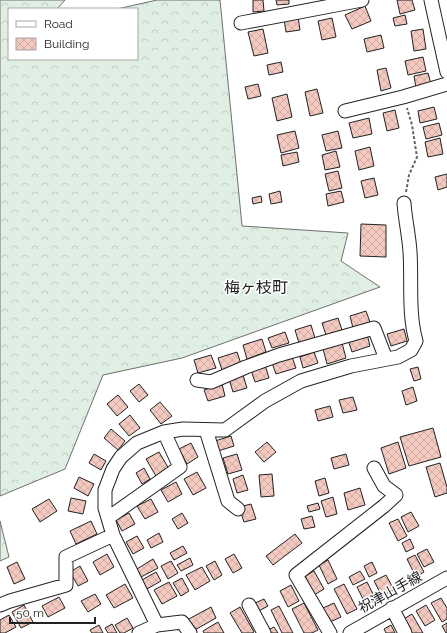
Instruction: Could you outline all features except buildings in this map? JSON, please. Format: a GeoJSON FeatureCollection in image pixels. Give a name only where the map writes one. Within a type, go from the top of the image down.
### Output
{"type":"FeatureCollection","features":[{"type":"Feature","properties":{"kind":"street"},"geometry":{"type":"LineString","coordinates":[[241,23],[362,0]]}},
{"type":"Feature","properties":{"kind":"street"},"geometry":{"type":"LineString","coordinates":[[431,0],[447,72]]}},
{"type":"Feature","properties":{"kind":"street"},"geometry":{"type":"LineString","coordinates":[[345,111],[404,97],[447,84]]}},
{"type":"Feature","properties":{"kind":"street"},"geometry":{"type":"LineString","coordinates":[[157,625],[114,535],[105,508],[105,490],[113,469],[121,457],[137,444],[149,437],[164,432],[183,429],[225,430],[265,401],[301,381],[351,366],[398,357],[411,350],[416,341],[412,329],[410,251],[405,221],[404,203]]}},
{"type":"Feature","properties":{"kind":"street"},"geometry":{"type":"LineString","coordinates":[[197,380],[211,382],[279,355],[374,328],[386,359]]}},
{"type":"Feature","properties":{"kind":"street"},"geometry":{"type":"LineString","coordinates":[[206,430],[228,501],[238,509]]}},
{"type":"Feature","properties":{"kind":"street"},"geometry":{"type":"LineString","coordinates":[[108,518],[180,467],[164,432]]}},
{"type":"Feature","properties":{"kind":"street"},"geometry":{"type":"LineString","coordinates":[[330,633],[296,575],[396,495],[384,486],[374,468]]}},
{"type":"Feature","properties":{"kind":"street"},"geometry":{"type":"LineString","coordinates":[[0,606],[10,601],[66,585],[66,557],[114,535]]}},
{"type":"Feature","properties":{"kind":"street","name":"祝津山手線"},"geometry":{"type":"LineString","coordinates":[[350,633],[447,578]]}},
{"type":"Feature","properties":{"kind":"street"},"geometry":{"type":"LineString","coordinates":[[249,605],[264,633]]}},
{"type":"Feature","properties":{"kind":"street"},"geometry":{"type":"LineString","coordinates":[[392,608],[405,633]]}},
{"type":"Feature","properties":{"kind":"street"},"geometry":{"type":"LineString","coordinates":[[139,633],[157,625],[182,622],[190,633]]}},
{"type":"Feature","properties":{"kind":"path"},"geometry":{"type":"LineString","coordinates":[[404,97],[412,125],[417,157],[409,175],[404,203]]}},
{"type":"Feature","properties":{"kind":"green space"},"geometry":{"type":"Polygon","coordinates":[[[0,0],[65,0],[58,8],[8,8],[8,60],[138,60],[138,8],[121,8],[157,0],[220,0],[242,226],[348,233],[341,261],[380,287],[182,358],[103,375],[65,469],[0,496],[0,0]]]}},
{"type":"Feature","properties":{"kind":"green space"},"geometry":{"type":"Polygon","coordinates":[[[0,521],[9,557],[0,561],[0,521]]]}},
{"type":"Feature","properties":{"kind":"district","name":"梅ヶ枝町"},"geometry":{"type":"Point","coordinates":[256,287]}}]}
